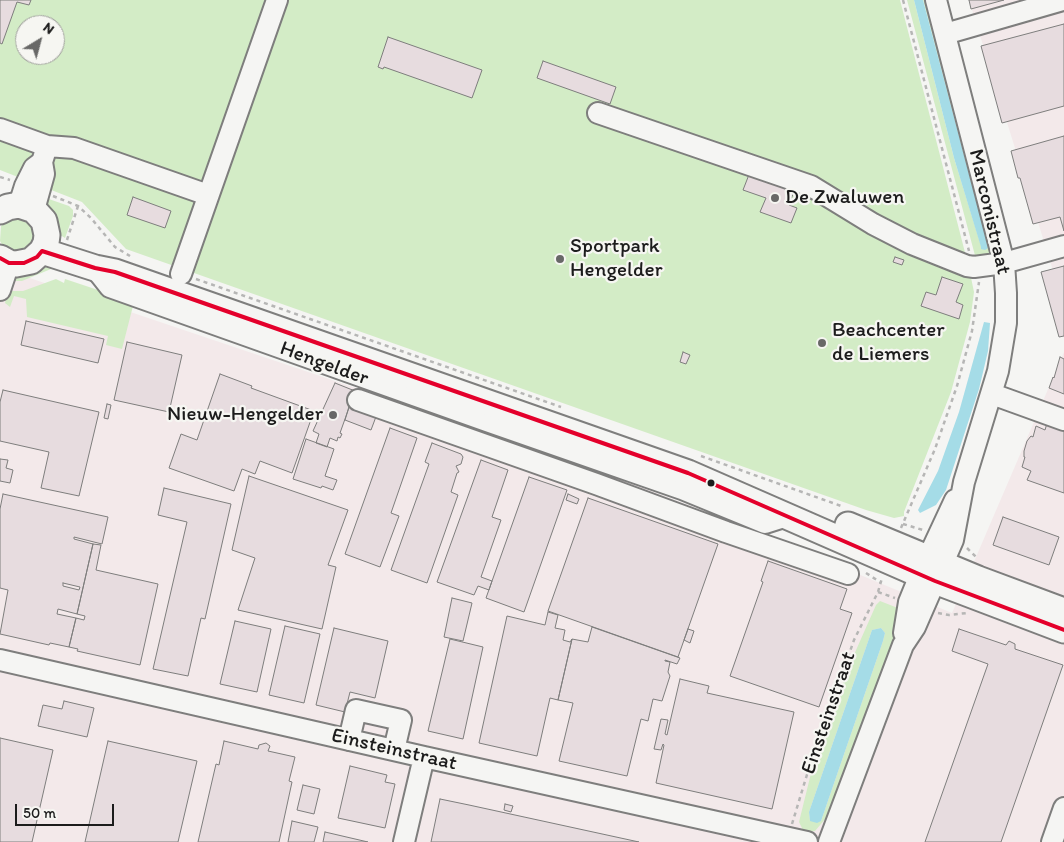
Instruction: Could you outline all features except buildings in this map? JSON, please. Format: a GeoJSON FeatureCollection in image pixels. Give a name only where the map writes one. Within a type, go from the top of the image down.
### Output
{"type":"FeatureCollection","features":[{"type":"Feature","properties":{"kind":"main road"},"geometry":{"type":"LineString","coordinates":[[4,260],[24,263],[31,261],[45,243],[44,221],[24,201]]}},
{"type":"Feature","properties":{"kind":"main road","name":"Hengelder"},"geometry":{"type":"LineString","coordinates":[[45,243],[95,268],[115,272],[688,473],[787,516],[931,569],[1064,611]]}},
{"type":"Feature","properties":{"kind":"main road","name":"Hengelder"},"geometry":{"type":"LineString","coordinates":[[45,243],[96,254],[116,265],[794,502],[931,569],[1064,630]]}},
{"type":"Feature","properties":{"kind":"street"},"geometry":{"type":"LineString","coordinates":[[181,274],[277,0]]}},
{"type":"Feature","properties":{"kind":"street","name":"Marconistraat"},"geometry":{"type":"LineString","coordinates":[[931,569],[945,537],[992,394],[1006,322],[1004,263],[936,0]]}},
{"type":"Feature","properties":{"kind":"street"},"geometry":{"type":"LineString","coordinates":[[945,34],[1063,0]]}},
{"type":"Feature","properties":{"kind":"street"},"geometry":{"type":"LineString","coordinates":[[598,113],[811,186],[873,224],[912,244],[967,266],[974,267],[1004,263],[1064,246]]}},
{"type":"Feature","properties":{"kind":"street"},"geometry":{"type":"LineString","coordinates":[[0,130],[45,154],[74,148],[208,195]]}},
{"type":"Feature","properties":{"kind":"street"},"geometry":{"type":"LineString","coordinates":[[24,201],[44,174],[45,154]]}},
{"type":"Feature","properties":{"kind":"street"},"geometry":{"type":"LineString","coordinates":[[0,290],[4,260]]}},
{"type":"Feature","properties":{"kind":"street","name":"Hengelder"},"geometry":{"type":"LineString","coordinates":[[95,268],[110,287],[486,422],[682,489],[765,523],[787,516]]}},
{"type":"Feature","properties":{"kind":"street"},"geometry":{"type":"LineString","coordinates":[[387,410],[394,388]]}},
{"type":"Feature","properties":{"kind":"street"},"geometry":{"type":"LineString","coordinates":[[992,394],[1064,420]]}},
{"type":"Feature","properties":{"kind":"street"},"geometry":{"type":"LineString","coordinates":[[358,400],[848,574]]}},
{"type":"Feature","properties":{"kind":"street"},"geometry":{"type":"LineString","coordinates":[[480,443],[486,422]]}},
{"type":"Feature","properties":{"kind":"street"},"geometry":{"type":"LineString","coordinates":[[523,458],[530,436]]}},
{"type":"Feature","properties":{"kind":"street"},"geometry":{"type":"LineString","coordinates":[[596,484],[604,461]]}},
{"type":"Feature","properties":{"kind":"street"},"geometry":{"type":"LineString","coordinates":[[726,532],[734,511]]}},
{"type":"Feature","properties":{"kind":"street","name":"Einsteinstraat"},"geometry":{"type":"LineString","coordinates":[[829,842],[902,645],[915,627],[916,605],[931,569]]}},
{"type":"Feature","properties":{"kind":"street","name":"Einsteinstraat"},"geometry":{"type":"LineString","coordinates":[[0,660],[798,840]]}},
{"type":"Feature","properties":{"kind":"street"},"geometry":{"type":"LineString","coordinates":[[349,740],[356,710],[401,720],[394,750]]}},
{"type":"Feature","properties":{"kind":"street"},"geometry":{"type":"LineString","coordinates":[[404,842],[424,757]]}},
{"type":"Feature","properties":{"kind":"street"},"geometry":{"type":"LineString","coordinates":[[1052,842],[1064,808]]}},
{"type":"Feature","properties":{"kind":"path"},"geometry":{"type":"LineString","coordinates":[[0,177],[24,201],[72,202],[91,218],[115,247],[137,258]]}},
{"type":"Feature","properties":{"kind":"path"},"geometry":{"type":"LineString","coordinates":[[903,524],[962,543],[980,561]]}},
{"type":"Feature","properties":{"kind":"path","name":"Einsteinstraat"},"geometry":{"type":"LineString","coordinates":[[798,840],[809,768],[854,640],[878,592],[916,605]]}},
{"type":"Feature","properties":{"kind":"path"},"geometry":{"type":"LineString","coordinates":[[916,605],[937,613],[949,615],[972,613]]}},
{"type":"Feature","properties":{"kind":"shaded area"},"geometry":{"type":"Polygon","coordinates":[[[969,0],[1064,0],[1064,306],[969,0]]]}},
{"type":"Feature","properties":{"kind":"shaded area"},"geometry":{"type":"Polygon","coordinates":[[[0,268],[569,460],[723,518],[952,613],[1064,352],[1064,842],[0,842],[0,268]]]}},
{"type":"Feature","properties":{"kind":"green space","name":"Sportpark Hengelder"},"geometry":{"type":"Polygon","coordinates":[[[0,0],[900,0],[974,292],[970,322],[951,392],[904,516],[894,518],[866,510],[126,249],[82,202],[0,170],[0,0]]]}},
{"type":"Feature","properties":{"kind":"green space"},"geometry":{"type":"Polygon","coordinates":[[[907,0],[914,0],[954,158],[982,249],[987,242],[923,0],[928,0],[994,249],[991,258],[977,263],[907,0]]]}},
{"type":"Feature","properties":{"kind":"green space"},"geometry":{"type":"Polygon","coordinates":[[[43,197],[69,206],[73,210],[73,216],[65,238],[57,233],[49,217],[43,197]]]}},
{"type":"Feature","properties":{"kind":"green space"},"geometry":{"type":"Polygon","coordinates":[[[11,217],[23,217],[34,224],[36,242],[22,254],[5,249],[0,241],[1,226],[11,217]]]}},
{"type":"Feature","properties":{"kind":"green space"},"geometry":{"type":"Polygon","coordinates":[[[43,262],[55,266],[22,281],[12,281],[16,276],[43,262]]]}},
{"type":"Feature","properties":{"kind":"green space"},"geometry":{"type":"Polygon","coordinates":[[[56,279],[64,283],[65,279],[134,302],[122,349],[106,345],[108,336],[27,317],[26,299],[14,296],[10,307],[5,303],[7,294],[10,294],[12,291],[23,291],[56,279]]]}},
{"type":"Feature","properties":{"kind":"green space"},"geometry":{"type":"Polygon","coordinates":[[[880,601],[903,610],[883,672],[832,811],[815,831],[804,832],[799,822],[814,761],[849,666],[876,605],[880,601]],[[881,628],[872,630],[809,812],[810,821],[821,821],[885,633],[881,628]]]}},
{"type":"Feature","properties":{"kind":"water"},"geometry":{"type":"Polygon","coordinates":[[[914,0],[923,0],[987,242],[988,248],[985,250],[981,249],[954,158],[914,0]]]}},
{"type":"Feature","properties":{"kind":"water"},"geometry":{"type":"Polygon","coordinates":[[[984,322],[990,323],[988,351],[979,389],[946,490],[936,505],[920,513],[918,510],[938,471],[959,412],[984,322]]]}},
{"type":"Feature","properties":{"kind":"water"},"geometry":{"type":"Polygon","coordinates":[[[881,628],[885,633],[883,641],[821,821],[817,823],[810,821],[809,812],[872,630],[881,628]]]}},
{"type":"Feature","properties":{"kind":"transit line"},"geometry":{"type":"LineString","coordinates":[[0,258],[9,263],[24,263],[37,257],[42,251],[95,268],[115,272],[688,473],[935,581],[1064,630]]}},
{"type":"Feature","properties":{"kind":"place","name":"De Zwaluwen"},"geometry":{"type":"Point","coordinates":[775,198]}},
{"type":"Feature","properties":{"kind":"place","name":"Sportpark Hengelder"},"geometry":{"type":"Point","coordinates":[560,259]}},
{"type":"Feature","properties":{"kind":"place","name":"Beachcenter de Liemers"},"geometry":{"type":"Point","coordinates":[822,343]}},
{"type":"Feature","properties":{"kind":"place","name":"Nieuw-Hengelder"},"geometry":{"type":"Point","coordinates":[333,415]}}]}
